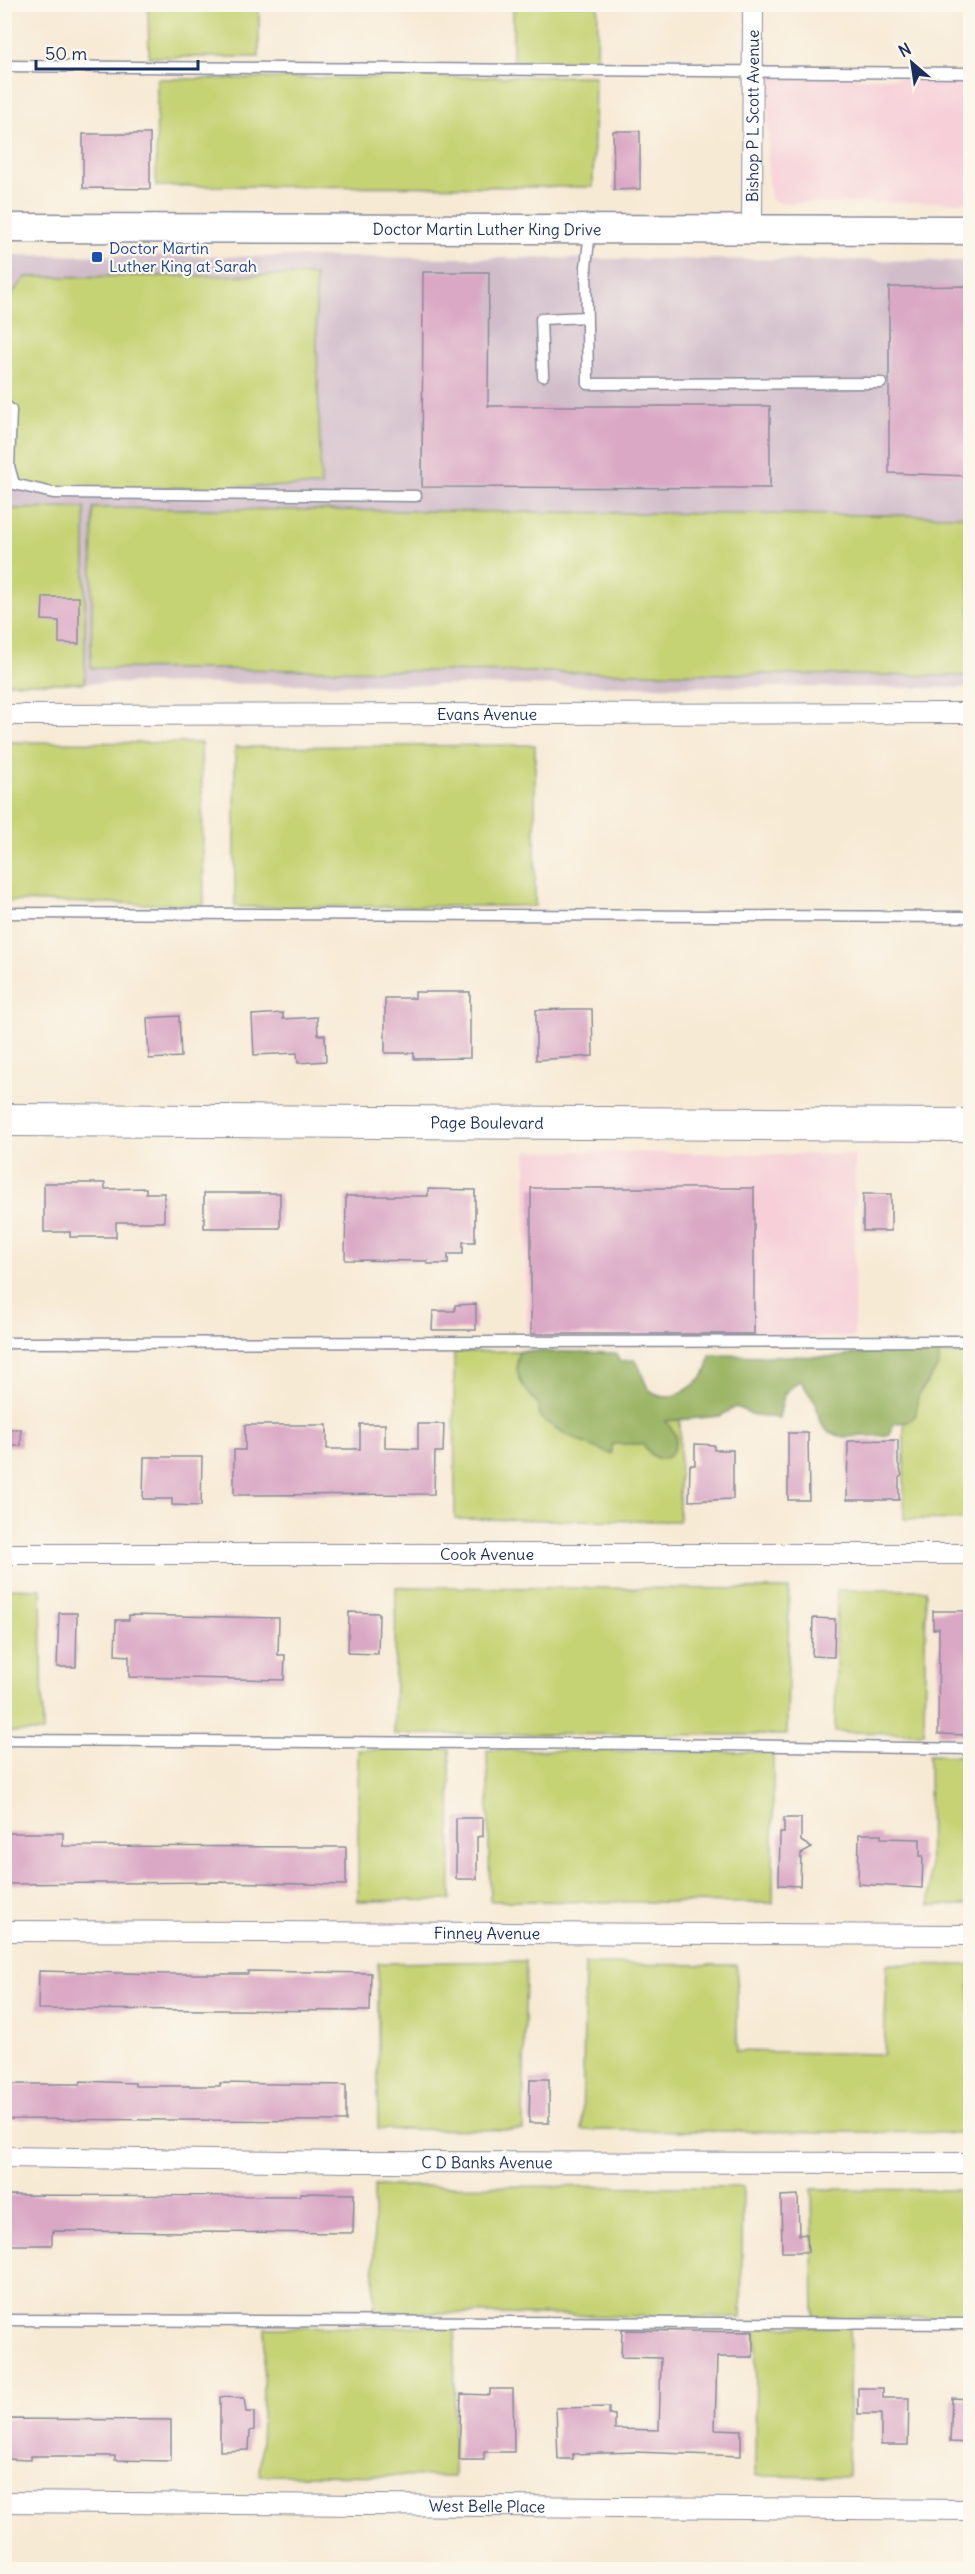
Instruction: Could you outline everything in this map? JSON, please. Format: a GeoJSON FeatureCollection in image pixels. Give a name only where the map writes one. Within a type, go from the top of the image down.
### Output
{"type":"FeatureCollection","features":[{"type":"Feature","properties":{"kind":"main road","name":"Doctor Martin Luther King Drive"},"geometry":{"type":"LineString","coordinates":[[4,228],[970,230]]}},
{"type":"Feature","properties":{"kind":"main road","name":"Page Boulevard"},"geometry":{"type":"LineString","coordinates":[[4,1120],[970,1125]]}},
{"type":"Feature","properties":{"kind":"street","name":"Bishop P L Scott Avenue"},"geometry":{"type":"LineString","coordinates":[[752,228],[753,4]]}},
{"type":"Feature","properties":{"kind":"street","name":"Evans Avenue"},"geometry":{"type":"LineString","coordinates":[[4,715],[970,713]]}},
{"type":"Feature","properties":{"kind":"street","name":"Cook Avenue"},"geometry":{"type":"LineString","coordinates":[[4,1554],[970,1554]]}},
{"type":"Feature","properties":{"kind":"street","name":"Finney Avenue"},"geometry":{"type":"LineString","coordinates":[[4,1931],[970,1935]]}},
{"type":"Feature","properties":{"kind":"street","name":"C D Banks Avenue"},"geometry":{"type":"LineString","coordinates":[[4,2157],[351,2162],[970,2163]]}},
{"type":"Feature","properties":{"kind":"street","name":"West Belle Place"},"geometry":{"type":"LineString","coordinates":[[4,2502],[970,2510]]}},
{"type":"Feature","properties":{"kind":"lane"},"geometry":{"type":"LineString","coordinates":[[4,66],[970,73]]}},
{"type":"Feature","properties":{"kind":"lane"},"geometry":{"type":"LineString","coordinates":[[591,228],[586,263],[588,384],[881,383]]}},
{"type":"Feature","properties":{"kind":"lane"},"geometry":{"type":"LineString","coordinates":[[543,376],[541,319],[587,317]]}},
{"type":"Feature","properties":{"kind":"lane"},"geometry":{"type":"LineString","coordinates":[[4,404],[10,410],[9,466],[14,484],[53,492],[416,496]]}},
{"type":"Feature","properties":{"kind":"lane"},"geometry":{"type":"LineString","coordinates":[[4,913],[970,917]]}},
{"type":"Feature","properties":{"kind":"lane"},"geometry":{"type":"LineString","coordinates":[[4,1342],[970,1341]]}},
{"type":"Feature","properties":{"kind":"lane"},"geometry":{"type":"LineString","coordinates":[[4,1740],[656,1744],[970,1749]]}},
{"type":"Feature","properties":{"kind":"lane"},"geometry":{"type":"LineString","coordinates":[[4,2320],[970,2324]]}},
{"type":"Feature","properties":{"kind":"shaded area"},"geometry":{"type":"Polygon","coordinates":[[[769,77],[970,79],[970,202],[781,203],[772,200],[768,181],[769,77]]]}},
{"type":"Feature","properties":{"kind":"shaded area"},"geometry":{"type":"Polygon","coordinates":[[[4,255],[970,261],[970,688],[85,683],[85,509],[5,509],[4,255]]]}},
{"type":"Feature","properties":{"kind":"shaded area"},"geometry":{"type":"Polygon","coordinates":[[[526,1151],[855,1155],[854,1337],[527,1338],[526,1151]]]}},
{"type":"Feature","properties":{"kind":"green space"},"geometry":{"type":"Polygon","coordinates":[[[148,5],[259,5],[259,57],[149,57],[148,5]]]}},
{"type":"Feature","properties":{"kind":"green space"},"geometry":{"type":"Polygon","coordinates":[[[513,5],[598,5],[597,62],[513,61],[513,5]]]}},
{"type":"Feature","properties":{"kind":"green space"},"geometry":{"type":"Polygon","coordinates":[[[595,76],[593,187],[156,186],[157,79],[595,76]]]}},
{"type":"Feature","properties":{"kind":"green space"},"geometry":{"type":"Polygon","coordinates":[[[315,275],[321,486],[5,489],[5,302],[26,277],[315,275]]]}},
{"type":"Feature","properties":{"kind":"green space"},"geometry":{"type":"Polygon","coordinates":[[[85,508],[85,683],[5,683],[4,509],[85,508]]]}},
{"type":"Feature","properties":{"kind":"green space"},"geometry":{"type":"Polygon","coordinates":[[[93,508],[970,516],[970,676],[91,668],[93,508]]]}},
{"type":"Feature","properties":{"kind":"green space"},"geometry":{"type":"Polygon","coordinates":[[[5,742],[201,743],[204,905],[5,901],[5,742]]]}},
{"type":"Feature","properties":{"kind":"green space"},"geometry":{"type":"Polygon","coordinates":[[[535,745],[535,906],[235,907],[235,747],[535,745]]]}},
{"type":"Feature","properties":{"kind":"green space"},"geometry":{"type":"Polygon","coordinates":[[[519,1351],[680,1417],[679,1521],[455,1519],[454,1352],[519,1351]]]}},
{"type":"Feature","properties":{"kind":"green space"},"geometry":{"type":"Polygon","coordinates":[[[519,1351],[616,1353],[619,1361],[634,1360],[649,1389],[663,1397],[679,1394],[700,1379],[706,1371],[710,1355],[839,1357],[859,1353],[939,1354],[939,1365],[918,1396],[916,1415],[908,1422],[894,1423],[890,1435],[842,1437],[827,1431],[820,1422],[816,1404],[800,1380],[784,1394],[779,1418],[756,1416],[736,1407],[720,1416],[666,1421],[676,1436],[675,1445],[668,1456],[659,1459],[643,1444],[612,1444],[612,1454],[583,1443],[544,1420],[538,1414],[539,1405],[520,1381],[517,1367],[519,1351]]]}},
{"type":"Feature","properties":{"kind":"green space"},"geometry":{"type":"Polygon","coordinates":[[[904,1354],[970,1354],[970,1520],[904,1519],[904,1354]]]}},
{"type":"Feature","properties":{"kind":"green space"},"geometry":{"type":"Polygon","coordinates":[[[396,1587],[789,1589],[787,1735],[394,1734],[396,1587]]]}},
{"type":"Feature","properties":{"kind":"green space"},"geometry":{"type":"Polygon","coordinates":[[[5,1588],[41,1589],[43,1732],[5,1732],[5,1588]]]}},
{"type":"Feature","properties":{"kind":"green space"},"geometry":{"type":"Polygon","coordinates":[[[837,1590],[926,1590],[924,1733],[835,1732],[837,1590]]]}},
{"type":"Feature","properties":{"kind":"green space"},"geometry":{"type":"Polygon","coordinates":[[[450,1749],[451,1900],[358,1901],[358,1750],[450,1749]]]}},
{"type":"Feature","properties":{"kind":"green space"},"geometry":{"type":"Polygon","coordinates":[[[487,1750],[773,1752],[773,1903],[490,1901],[487,1750]]]}},
{"type":"Feature","properties":{"kind":"green space"},"geometry":{"type":"Polygon","coordinates":[[[929,1755],[970,1756],[970,1905],[930,1905],[929,1755]]]}},
{"type":"Feature","properties":{"kind":"green space"},"geometry":{"type":"Polygon","coordinates":[[[526,1961],[523,2130],[378,2129],[378,1963],[526,1961]]]}},
{"type":"Feature","properties":{"kind":"green space"},"geometry":{"type":"Polygon","coordinates":[[[585,1964],[737,1965],[737,2051],[884,2054],[887,1964],[970,1965],[970,2133],[582,2130],[585,1964]]]}},
{"type":"Feature","properties":{"kind":"green space"},"geometry":{"type":"Polygon","coordinates":[[[374,2186],[743,2187],[741,2318],[374,2312],[374,2186]]]}},
{"type":"Feature","properties":{"kind":"green space"},"geometry":{"type":"Polygon","coordinates":[[[812,2189],[970,2190],[970,2317],[814,2318],[812,2189]]]}},
{"type":"Feature","properties":{"kind":"green space"},"geometry":{"type":"Polygon","coordinates":[[[455,2326],[454,2476],[260,2475],[265,2328],[455,2326]]]}},
{"type":"Feature","properties":{"kind":"green space"},"geometry":{"type":"Polygon","coordinates":[[[756,2326],[850,2327],[848,2477],[755,2476],[756,2326]]]}},
{"type":"Feature","properties":{"kind":"building"},"geometry":{"type":"Polygon","coordinates":[[[613,131],[640,131],[640,189],[614,190],[613,131]]]}},
{"type":"Feature","properties":{"kind":"building"},"geometry":{"type":"Polygon","coordinates":[[[83,134],[150,134],[150,189],[83,188],[83,134]]]}},
{"type":"Feature","properties":{"kind":"building"},"geometry":{"type":"Polygon","coordinates":[[[423,272],[489,272],[488,406],[770,406],[770,488],[422,487],[423,272]]]}},
{"type":"Feature","properties":{"kind":"building"},"geometry":{"type":"Polygon","coordinates":[[[970,286],[970,476],[889,473],[889,287],[970,286]]]}},
{"type":"Feature","properties":{"kind":"building"},"geometry":{"type":"Polygon","coordinates":[[[43,597],[79,597],[79,644],[59,643],[59,621],[42,620],[43,597]]]}},
{"type":"Feature","properties":{"kind":"building"},"geometry":{"type":"Polygon","coordinates":[[[415,992],[470,992],[470,1058],[414,1059],[414,1053],[385,1053],[385,998],[415,998],[415,992]]]}},
{"type":"Feature","properties":{"kind":"building"},"geometry":{"type":"Polygon","coordinates":[[[592,1009],[593,1056],[536,1060],[536,1010],[592,1009]]]}},
{"type":"Feature","properties":{"kind":"building"},"geometry":{"type":"Polygon","coordinates":[[[283,1013],[283,1019],[317,1017],[318,1035],[325,1035],[326,1061],[298,1063],[297,1053],[254,1055],[252,1015],[283,1013]]]}},
{"type":"Feature","properties":{"kind":"building"},"geometry":{"type":"Polygon","coordinates":[[[179,1016],[181,1057],[149,1059],[147,1018],[179,1016]]]}},
{"type":"Feature","properties":{"kind":"building"},"geometry":{"type":"Polygon","coordinates":[[[44,1183],[105,1183],[105,1189],[146,1188],[146,1193],[164,1193],[164,1222],[116,1222],[116,1237],[70,1237],[70,1232],[44,1232],[44,1183]]]}},
{"type":"Feature","properties":{"kind":"building"},"geometry":{"type":"Polygon","coordinates":[[[531,1188],[754,1188],[754,1334],[531,1334],[531,1188]]]}},
{"type":"Feature","properties":{"kind":"building"},"geometry":{"type":"Polygon","coordinates":[[[428,1189],[475,1190],[475,1242],[463,1242],[463,1254],[448,1254],[448,1264],[427,1264],[427,1261],[345,1260],[346,1196],[428,1196],[428,1189]]]}},
{"type":"Feature","properties":{"kind":"building"},"geometry":{"type":"Polygon","coordinates":[[[204,1193],[280,1193],[280,1228],[204,1228],[204,1193]]]}},
{"type":"Feature","properties":{"kind":"building"},"geometry":{"type":"Polygon","coordinates":[[[863,1194],[891,1194],[891,1231],[863,1231],[863,1194]]]}},
{"type":"Feature","properties":{"kind":"building"},"geometry":{"type":"Polygon","coordinates":[[[476,1304],[476,1330],[432,1330],[433,1311],[455,1311],[455,1305],[476,1304]]]}},
{"type":"Feature","properties":{"kind":"building"},"geometry":{"type":"Polygon","coordinates":[[[360,1424],[385,1424],[385,1448],[418,1449],[418,1424],[444,1424],[443,1452],[435,1452],[434,1494],[234,1495],[234,1450],[245,1450],[245,1425],[327,1425],[327,1449],[360,1449],[360,1424]]]}},
{"type":"Feature","properties":{"kind":"building"},"geometry":{"type":"Polygon","coordinates":[[[4,1429],[21,1429],[21,1446],[4,1446],[4,1429]]]}},
{"type":"Feature","properties":{"kind":"building"},"geometry":{"type":"Polygon","coordinates":[[[788,1433],[808,1433],[809,1500],[788,1500],[788,1433]]]}},
{"type":"Feature","properties":{"kind":"building"},"geometry":{"type":"Polygon","coordinates":[[[898,1440],[898,1463],[902,1475],[899,1478],[899,1500],[847,1500],[848,1441],[898,1440]]]}},
{"type":"Feature","properties":{"kind":"building"},"geometry":{"type":"Polygon","coordinates":[[[695,1444],[714,1445],[714,1450],[733,1450],[733,1499],[689,1501],[690,1465],[695,1465],[695,1444]]]}},
{"type":"Feature","properties":{"kind":"building"},"geometry":{"type":"Polygon","coordinates":[[[144,1457],[202,1457],[201,1506],[172,1505],[172,1499],[143,1499],[144,1457]]]}},
{"type":"Feature","properties":{"kind":"building"},"geometry":{"type":"Polygon","coordinates":[[[933,1611],[970,1611],[970,1735],[938,1734],[939,1628],[933,1629],[933,1611]]]}},
{"type":"Feature","properties":{"kind":"building"},"geometry":{"type":"Polygon","coordinates":[[[349,1612],[379,1613],[378,1654],[348,1653],[349,1612]]]}},
{"type":"Feature","properties":{"kind":"building"},"geometry":{"type":"Polygon","coordinates":[[[59,1613],[77,1613],[76,1667],[57,1667],[59,1613]]]}},
{"type":"Feature","properties":{"kind":"building"},"geometry":{"type":"Polygon","coordinates":[[[129,1615],[279,1618],[278,1655],[285,1655],[284,1680],[129,1677],[129,1656],[115,1655],[116,1620],[129,1620],[129,1615]]]}},
{"type":"Feature","properties":{"kind":"building"},"geometry":{"type":"Polygon","coordinates":[[[813,1618],[835,1619],[834,1657],[812,1656],[813,1618]]]}},
{"type":"Feature","properties":{"kind":"building"},"geometry":{"type":"Polygon","coordinates":[[[456,1818],[483,1818],[483,1836],[477,1837],[477,1879],[456,1879],[456,1818]]]}},
{"type":"Feature","properties":{"kind":"building"},"geometry":{"type":"Polygon","coordinates":[[[784,1818],[801,1818],[801,1841],[812,1848],[801,1854],[800,1886],[779,1885],[780,1833],[784,1833],[784,1818]]]}},
{"type":"Feature","properties":{"kind":"building"},"geometry":{"type":"Polygon","coordinates":[[[4,1833],[63,1833],[63,1846],[346,1847],[346,1885],[220,1882],[4,1884],[4,1833]]]}},
{"type":"Feature","properties":{"kind":"building"},"geometry":{"type":"Polygon","coordinates":[[[859,1834],[881,1834],[881,1838],[920,1839],[920,1856],[923,1856],[922,1888],[858,1884],[859,1834]]]}},
{"type":"Feature","properties":{"kind":"building"},"geometry":{"type":"Polygon","coordinates":[[[39,1971],[166,1974],[248,1974],[248,1971],[371,1973],[370,2011],[38,2009],[39,1971]]]}},
{"type":"Feature","properties":{"kind":"building"},"geometry":{"type":"Polygon","coordinates":[[[530,2079],[549,2079],[549,2123],[529,2123],[530,2079]]]}},
{"type":"Feature","properties":{"kind":"building"},"geometry":{"type":"Polygon","coordinates":[[[81,2081],[135,2083],[135,2086],[220,2086],[220,2083],[346,2085],[346,2121],[4,2119],[4,2084],[80,2084],[81,2081]]]}},
{"type":"Feature","properties":{"kind":"building"},"geometry":{"type":"Polygon","coordinates":[[[300,2193],[354,2194],[353,2233],[52,2231],[52,2245],[4,2245],[4,2195],[300,2196],[300,2193]]]}},
{"type":"Feature","properties":{"kind":"building"},"geometry":{"type":"Polygon","coordinates":[[[798,2195],[799,2235],[807,2234],[808,2252],[782,2252],[781,2196],[798,2195]]]}},
{"type":"Feature","properties":{"kind":"building"},"geometry":{"type":"Polygon","coordinates":[[[622,2330],[753,2332],[753,2357],[717,2357],[715,2429],[741,2430],[741,2456],[634,2452],[573,2454],[573,2459],[558,2459],[556,2408],[609,2407],[609,2414],[615,2415],[615,2429],[659,2430],[661,2358],[621,2357],[622,2330]]]}},
{"type":"Feature","properties":{"kind":"building"},"geometry":{"type":"Polygon","coordinates":[[[858,2388],[883,2388],[883,2398],[909,2398],[908,2445],[881,2445],[881,2414],[858,2414],[858,2388]]]}},
{"type":"Feature","properties":{"kind":"building"},"geometry":{"type":"Polygon","coordinates":[[[490,2389],[513,2389],[514,2452],[484,2452],[484,2460],[459,2460],[461,2394],[490,2395],[490,2389]]]}},
{"type":"Feature","properties":{"kind":"building"},"geometry":{"type":"Polygon","coordinates":[[[220,2397],[244,2398],[246,2412],[254,2412],[254,2430],[250,2431],[249,2450],[220,2451],[220,2397]]]}},
{"type":"Feature","properties":{"kind":"building"},"geometry":{"type":"Polygon","coordinates":[[[952,2398],[970,2399],[970,2443],[950,2442],[952,2398]]]}},
{"type":"Feature","properties":{"kind":"building"},"geometry":{"type":"Polygon","coordinates":[[[4,2419],[171,2420],[171,2461],[115,2460],[115,2456],[31,2456],[31,2460],[4,2459],[4,2419]]]}},
{"type":"Feature","properties":{"kind":"place","name":"Doctor Martin Luther King at Sarah"},"geometry":{"type":"Point","coordinates":[97,257]}}]}
